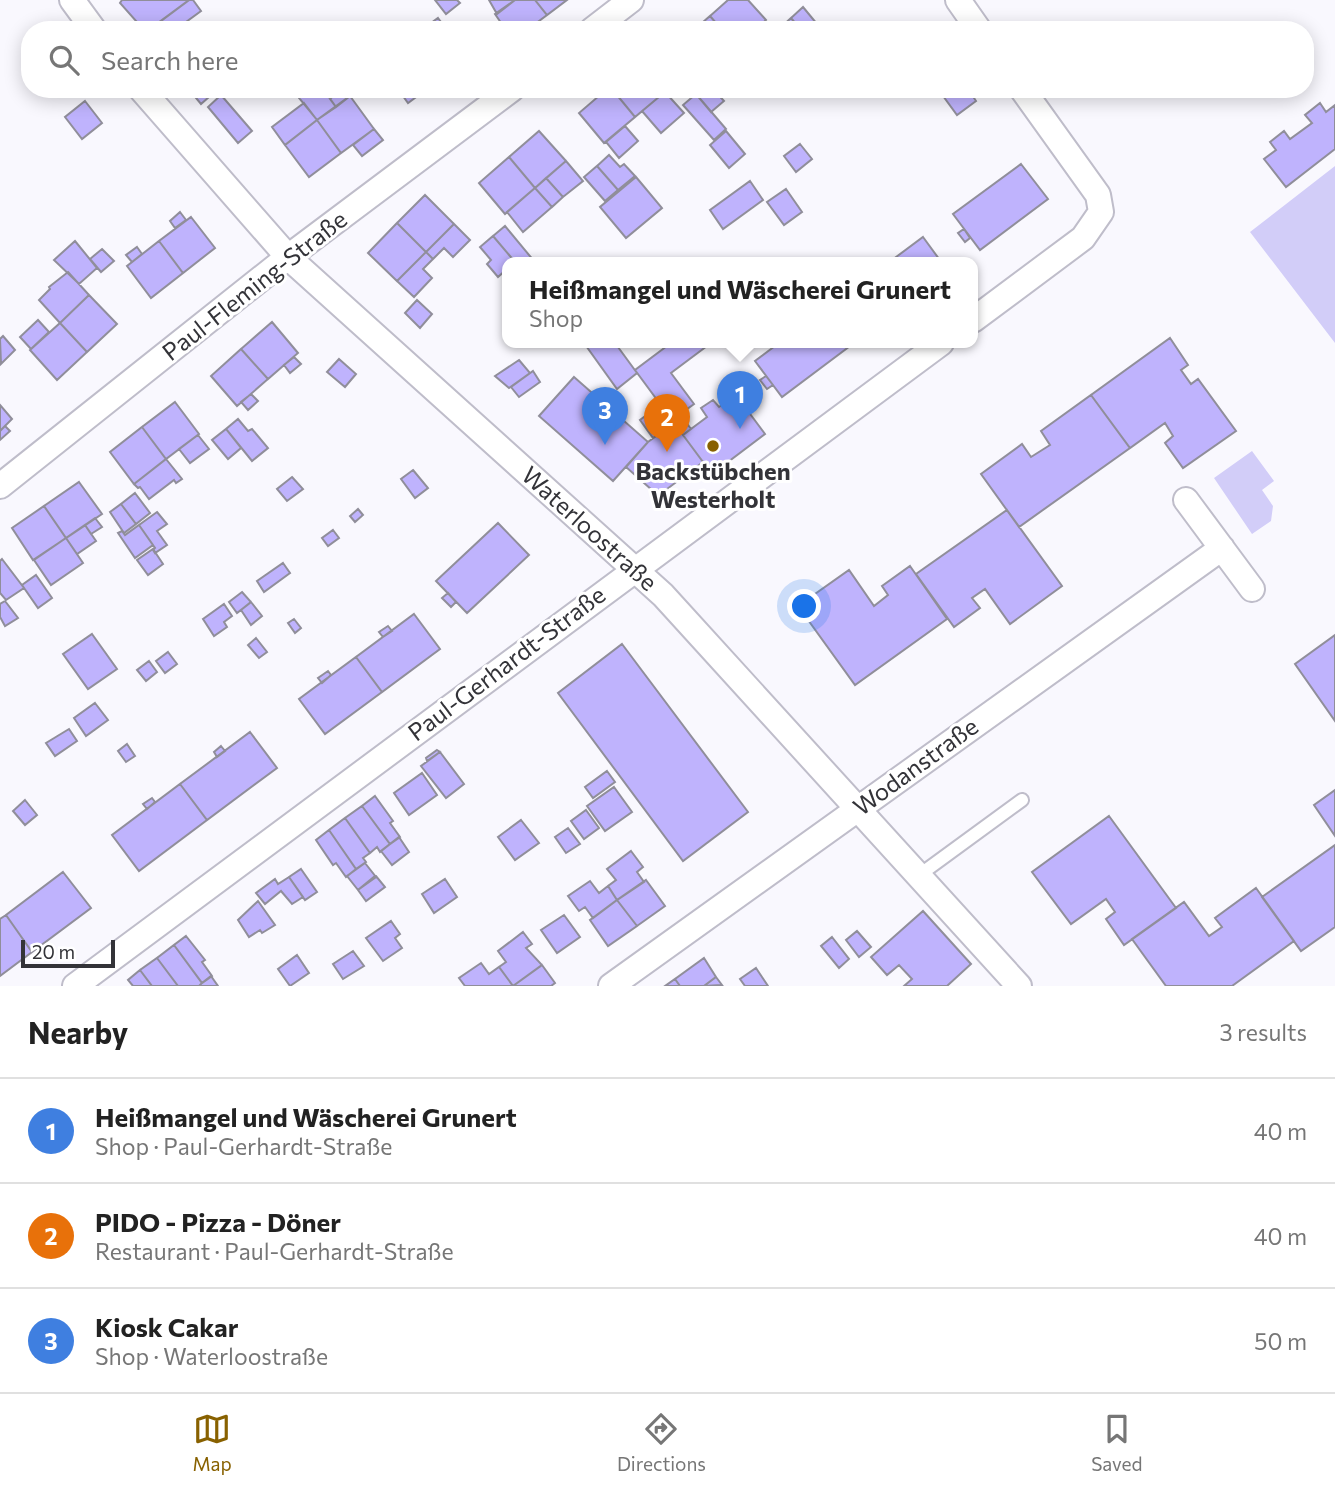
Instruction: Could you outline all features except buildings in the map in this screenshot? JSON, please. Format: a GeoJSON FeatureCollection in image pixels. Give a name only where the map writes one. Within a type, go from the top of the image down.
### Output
{"type":"FeatureCollection","features":[{"type":"Feature","properties":{"kind":"street"},"geometry":{"type":"LineString","coordinates":[[72,0],[87,21]]}},
{"type":"Feature","properties":{"kind":"street"},"geometry":{"type":"LineString","coordinates":[[604,21],[631,0]]}},
{"type":"Feature","properties":{"kind":"street"},"geometry":{"type":"LineString","coordinates":[[958,0],[973,21]]}},
{"type":"Feature","properties":{"kind":"street","name":"Waterloostraße"},"geometry":{"type":"LineString","coordinates":[[149,98],[288,257],[663,595],[1019,986]]}},
{"type":"Feature","properties":{"kind":"street","name":"Paul-Fleming-Straße"},"geometry":{"type":"LineString","coordinates":[[0,486],[288,257],[500,98]]}},
{"type":"Feature","properties":{"kind":"street"},"geometry":{"type":"LineString","coordinates":[[978,316],[1083,238],[1101,212],[1098,195],[1028,98]]}},
{"type":"Feature","properties":{"kind":"street","name":"Paul-Gerhardt-Straße"},"geometry":{"type":"LineString","coordinates":[[75,986],[934,348]]}},
{"type":"Feature","properties":{"kind":"street"},"geometry":{"type":"LineString","coordinates":[[1186,500],[1252,589]]}},
{"type":"Feature","properties":{"kind":"street","name":"Wodanstraße"},"geometry":{"type":"LineString","coordinates":[[611,986],[1222,548]]}},
{"type":"Feature","properties":{"kind":"lane"},"geometry":{"type":"LineString","coordinates":[[918,876],[1022,800]]}},
{"type":"Feature","properties":{"kind":"shaded area"},"geometry":{"type":"Polygon","coordinates":[[[1335,166],[1335,343],[1250,232],[1335,166]]]}},
{"type":"Feature","properties":{"kind":"shaded area"},"geometry":{"type":"Polygon","coordinates":[[[1252,451],[1274,481],[1262,490],[1273,506],[1271,521],[1252,534],[1214,478],[1252,451]]]}},
{"type":"Feature","properties":{"kind":"place","name":"Heißmangel und Wäscherei Grunert"},"geometry":{"type":"Point","coordinates":[740,429]}},
{"type":"Feature","properties":{"kind":"place","name":"Kiosk Cakar"},"geometry":{"type":"Point","coordinates":[605,445]}},
{"type":"Feature","properties":{"kind":"place","name":"Backstübchen Westerholt"},"geometry":{"type":"Point","coordinates":[713,446]}},
{"type":"Feature","properties":{"kind":"place","name":"PIDO - Pizza - Döner"},"geometry":{"type":"Point","coordinates":[667,452]}}]}
